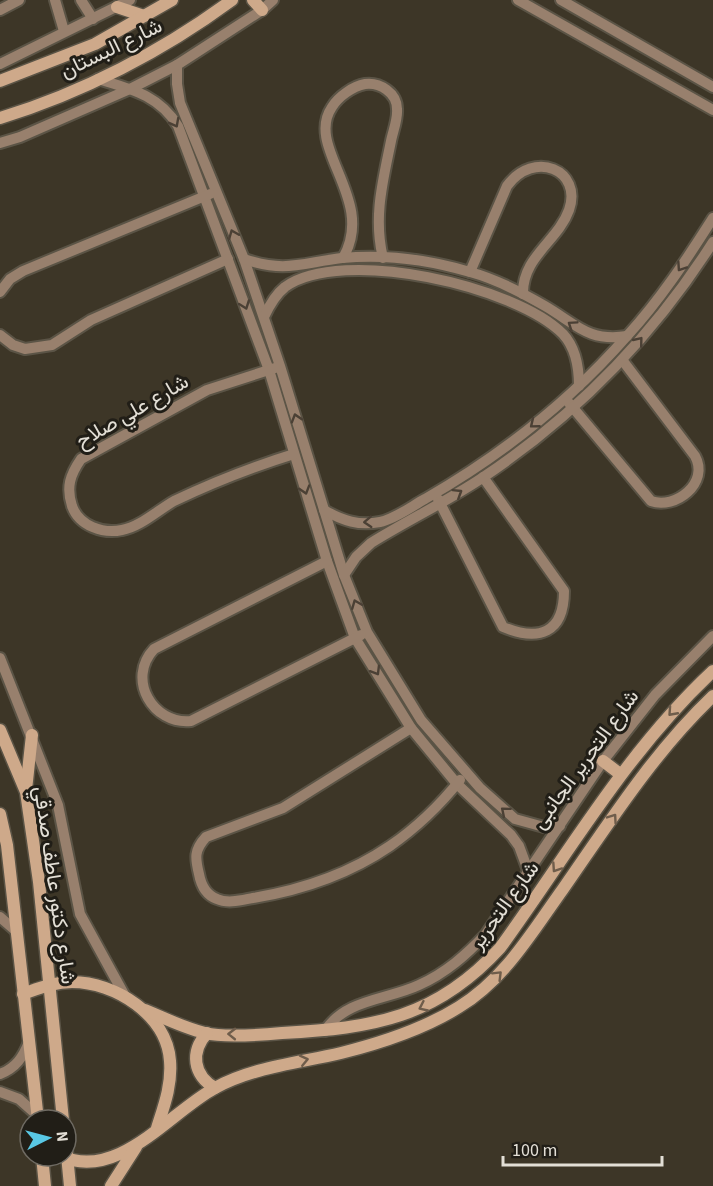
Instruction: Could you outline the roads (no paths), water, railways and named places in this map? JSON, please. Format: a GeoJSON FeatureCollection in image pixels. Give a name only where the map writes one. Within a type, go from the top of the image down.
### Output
{"type":"FeatureCollection","features":[{"type":"Feature","properties":{"kind":"street"},"geometry":{"type":"LineString","coordinates":[[0,10],[19,0]]}},
{"type":"Feature","properties":{"kind":"street"},"geometry":{"type":"LineString","coordinates":[[56,0],[64,31]]}},
{"type":"Feature","properties":{"kind":"street"},"geometry":{"type":"LineString","coordinates":[[81,0],[93,19]]}},
{"type":"Feature","properties":{"kind":"street"},"geometry":{"type":"LineString","coordinates":[[0,64],[130,0]]}},
{"type":"Feature","properties":{"kind":"street","name":"شارع البستان"},"geometry":{"type":"LineString","coordinates":[[0,81],[95,44],[172,0]]}},
{"type":"Feature","properties":{"kind":"street","name":"شارع البستان"},"geometry":{"type":"LineString","coordinates":[[0,118],[98,79],[172,40],[232,0]]}},
{"type":"Feature","properties":{"kind":"street"},"geometry":{"type":"LineString","coordinates":[[253,0],[262,10]]}},
{"type":"Feature","properties":{"kind":"street"},"geometry":{"type":"LineString","coordinates":[[0,143],[20,137],[130,89],[177,65],[262,10],[273,0]]}},
{"type":"Feature","properties":{"kind":"street"},"geometry":{"type":"LineString","coordinates":[[518,0],[713,110]]}},
{"type":"Feature","properties":{"kind":"street"},"geometry":{"type":"LineString","coordinates":[[561,0],[713,87]]}},
{"type":"Feature","properties":{"kind":"street"},"geometry":{"type":"LineString","coordinates":[[117,7],[144,16]]}},
{"type":"Feature","properties":{"kind":"street"},"geometry":{"type":"LineString","coordinates":[[585,37],[596,19]]}},
{"type":"Feature","properties":{"kind":"street"},"geometry":{"type":"LineString","coordinates":[[177,65],[180,103],[244,259],[264,316],[294,454],[327,561],[356,638],[411,728],[457,784],[512,835],[519,846],[529,873]]}},
{"type":"Feature","properties":{"kind":"street"},"geometry":{"type":"LineString","coordinates":[[98,79],[146,94],[170,113],[178,126],[228,259],[274,368],[324,510],[344,575],[367,632],[421,720],[466,773],[515,819],[544,827],[560,826]]}},
{"type":"Feature","properties":{"kind":"street"},"geometry":{"type":"LineString","coordinates":[[343,258],[354,230],[354,215],[328,143],[326,119],[340,98],[362,85],[373,84],[390,93],[397,109],[378,203],[378,231],[383,258]]}},
{"type":"Feature","properties":{"kind":"street"},"geometry":{"type":"LineString","coordinates":[[470,272],[507,186],[516,174],[530,166],[550,167],[559,172],[568,183],[571,196],[569,210],[526,270],[523,294]]}},
{"type":"Feature","properties":{"kind":"street"},"geometry":{"type":"LineString","coordinates":[[0,292],[10,279],[23,271],[216,192]]}},
{"type":"Feature","properties":{"kind":"street"},"geometry":{"type":"LineString","coordinates":[[344,575],[356,557],[372,543],[437,499],[515,440],[579,386],[628,336],[678,272],[713,218]]}},
{"type":"Feature","properties":{"kind":"street"},"geometry":{"type":"LineString","coordinates":[[324,510],[342,520],[363,524],[384,521],[483,477],[573,408],[623,361],[685,285],[713,242]]}},
{"type":"Feature","properties":{"kind":"street"},"geometry":{"type":"LineString","coordinates":[[244,259],[280,268],[298,267],[343,258],[383,258],[429,262],[470,272],[523,294],[583,332],[605,338],[628,336]]}},
{"type":"Feature","properties":{"kind":"street"},"geometry":{"type":"LineString","coordinates":[[0,335],[13,345],[25,349],[52,345],[91,320],[228,259]]}},
{"type":"Feature","properties":{"kind":"street"},"geometry":{"type":"LineString","coordinates":[[425,275],[429,262]]}},
{"type":"Feature","properties":{"kind":"street"},"geometry":{"type":"LineString","coordinates":[[264,316],[272,301],[284,288],[300,279],[371,271],[425,275],[497,296],[531,313],[562,334],[576,358],[579,386]]}},
{"type":"Feature","properties":{"kind":"street"},"geometry":{"type":"LineString","coordinates":[[565,399],[651,501],[666,504],[697,484],[700,465],[695,456],[623,361]]}},
{"type":"Feature","properties":{"kind":"street","name":"شارع علي صلاح"},"geometry":{"type":"LineString","coordinates":[[274,368],[207,390],[81,459],[71,474],[68,492],[74,510],[83,521],[96,529],[110,532],[125,530],[172,502],[239,471],[294,454]]}},
{"type":"Feature","properties":{"kind":"street"},"geometry":{"type":"LineString","coordinates":[[437,499],[503,627],[520,634],[538,634],[554,626],[564,610],[564,591],[483,477]]}},
{"type":"Feature","properties":{"kind":"street"},"geometry":{"type":"LineString","coordinates":[[327,561],[154,649],[143,666],[141,679],[144,692],[160,714],[174,721],[191,721],[367,632]]}},
{"type":"Feature","properties":{"kind":"street","name":"شارع التحرير الجانبى"},"geometry":{"type":"LineString","coordinates":[[325,1031],[340,1012],[418,986],[443,972],[466,955],[486,934],[603,761],[655,695],[713,636]]}},
{"type":"Feature","properties":{"kind":"street"},"geometry":{"type":"LineString","coordinates":[[0,658],[58,805],[80,914],[126,999]]}},
{"type":"Feature","properties":{"kind":"street","name":"شارع التحرير"},"geometry":{"type":"LineString","coordinates":[[145,1010],[207,1034],[325,1031],[358,1027],[417,1010],[463,984],[483,967],[516,927],[620,774],[693,689],[713,671]]}},
{"type":"Feature","properties":{"kind":"street"},"geometry":{"type":"LineString","coordinates":[[693,689],[709,700]]}},
{"type":"Feature","properties":{"kind":"street","name":"شارع التحرير"},"geometry":{"type":"LineString","coordinates":[[141,1140],[215,1088],[262,1070],[341,1053],[421,1027],[441,1018],[479,993],[518,953],[636,784],[709,700]]}},
{"type":"Feature","properties":{"kind":"street"},"geometry":{"type":"LineString","coordinates":[[411,728],[283,808],[206,837],[198,845],[195,856],[201,883],[207,892],[216,899],[237,901],[273,895],[333,877],[362,863],[410,831],[466,773]]}},
{"type":"Feature","properties":{"kind":"street","name":"شارع دكتور عاطف صدقي"},"geometry":{"type":"LineString","coordinates":[[0,730],[26,792],[50,984],[62,1108]]}},
{"type":"Feature","properties":{"kind":"street"},"geometry":{"type":"LineString","coordinates":[[26,792],[32,735]]}},
{"type":"Feature","properties":{"kind":"street"},"geometry":{"type":"LineString","coordinates":[[603,761],[620,774]]}},
{"type":"Feature","properties":{"kind":"street","name":"شارع دكتور عاطف صدقي"},"geometry":{"type":"LineString","coordinates":[[0,814],[7,845],[36,1108]]}},
{"type":"Feature","properties":{"kind":"street"},"geometry":{"type":"LineString","coordinates":[[0,917],[16,931]]}},
{"type":"Feature","properties":{"kind":"street"},"geometry":{"type":"LineString","coordinates":[[23,994],[50,984],[89,983],[145,1010],[162,1030],[170,1059],[169,1090],[157,1128]]}},
{"type":"Feature","properties":{"kind":"street"},"geometry":{"type":"LineString","coordinates":[[207,1034],[196,1049],[196,1068],[207,1083],[215,1088]]}},
{"type":"Feature","properties":{"kind":"street"},"geometry":{"type":"LineString","coordinates":[[0,1074],[15,1067],[24,1055],[29,1041]]}},
{"type":"Feature","properties":{"kind":"street"},"geometry":{"type":"LineString","coordinates":[[0,1092],[19,1099],[28,1108]]}},
{"type":"Feature","properties":{"kind":"street"},"geometry":{"type":"LineString","coordinates":[[78,1160],[106,1159],[125,1152],[141,1140]]}},
{"type":"Feature","properties":{"kind":"street"},"geometry":{"type":"LineString","coordinates":[[111,1186],[141,1140]]}},
{"type":"Feature","properties":{"kind":"street"},"geometry":{"type":"LineString","coordinates":[[43,1168],[45,1186]]}},
{"type":"Feature","properties":{"kind":"street"},"geometry":{"type":"LineString","coordinates":[[66,1168],[70,1186]]}}]}
